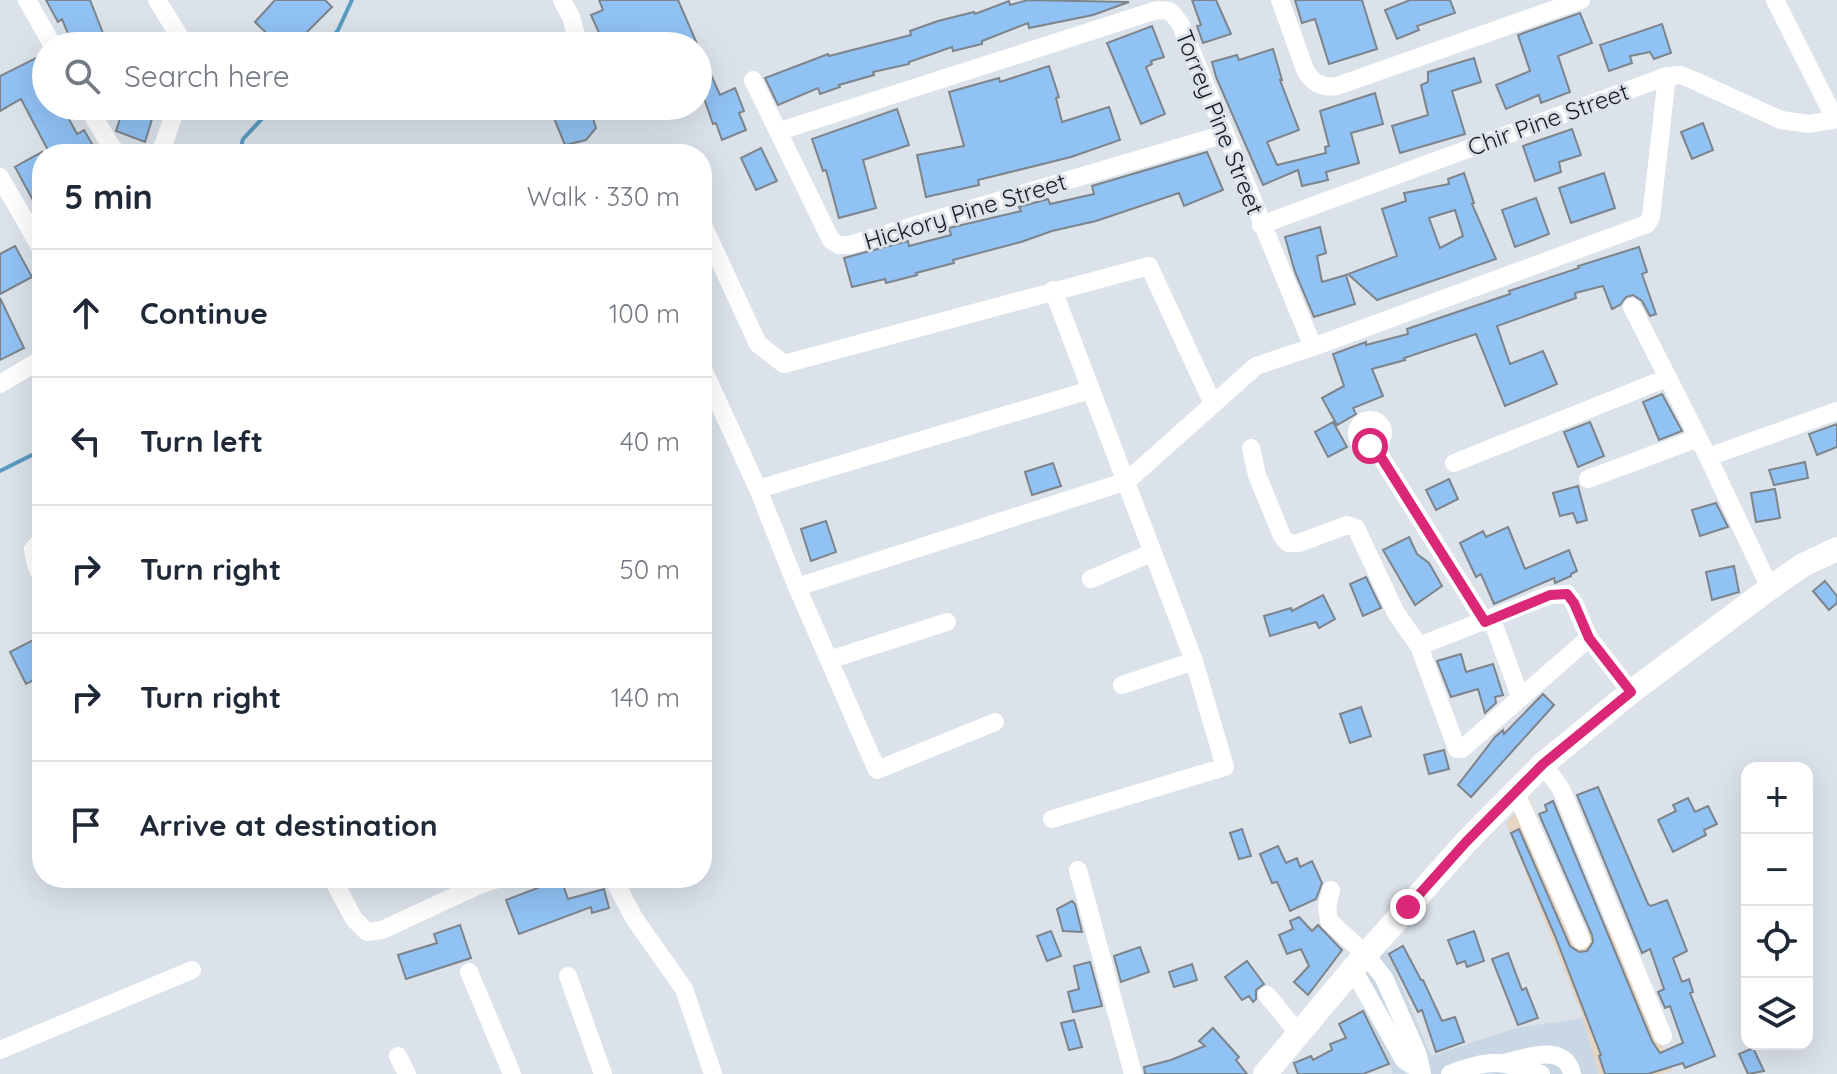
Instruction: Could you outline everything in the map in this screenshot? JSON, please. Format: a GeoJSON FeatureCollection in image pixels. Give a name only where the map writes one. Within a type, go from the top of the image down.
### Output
{"type":"FeatureCollection","features":[{"type":"Feature","properties":{"kind":"main road"},"geometry":{"type":"LineString","coordinates":[[1265,1074],[1466,842],[1543,764],[1631,692],[1770,588],[1803,565],[1837,549]]}},
{"type":"Feature","properties":{"kind":"street"},"geometry":{"type":"LineString","coordinates":[[27,0],[45,32]]}},
{"type":"Feature","properties":{"kind":"street"},"geometry":{"type":"LineString","coordinates":[[157,0],[177,32]]}},
{"type":"Feature","properties":{"kind":"street"},"geometry":{"type":"LineString","coordinates":[[562,0],[575,32]]}},
{"type":"Feature","properties":{"kind":"street"},"geometry":{"type":"LineString","coordinates":[[1280,0],[1306,72],[1313,81],[1327,87],[1581,0]]}},
{"type":"Feature","properties":{"kind":"street"},"geometry":{"type":"LineString","coordinates":[[797,587],[1127,481],[1256,366],[1647,224],[1651,217],[1667,76],[1681,75],[1781,120],[1809,124],[1836,119],[1775,0]]}},
{"type":"Feature","properties":{"kind":"street","name":"Torrey Pine Street"},"geometry":{"type":"LineString","coordinates":[[780,131],[1164,9],[1170,11],[1180,23],[1313,347]]}},
{"type":"Feature","properties":{"kind":"street","name":"Chir Pine Street"},"geometry":{"type":"LineString","coordinates":[[1261,225],[1667,76]]}},
{"type":"Feature","properties":{"kind":"street","name":"Hickory Pine Street"},"geometry":{"type":"LineString","coordinates":[[753,80],[831,240],[839,245],[849,245],[1225,134]]}},
{"type":"Feature","properties":{"kind":"street"},"geometry":{"type":"LineString","coordinates":[[95,120],[110,144]]}},
{"type":"Feature","properties":{"kind":"street"},"geometry":{"type":"LineString","coordinates":[[164,144],[172,120]]}},
{"type":"Feature","properties":{"kind":"street"},"geometry":{"type":"LineString","coordinates":[[0,177],[32,233]]}},
{"type":"Feature","properties":{"kind":"street"},"geometry":{"type":"LineString","coordinates":[[712,245],[758,344],[784,364],[1149,266],[1213,404]]}},
{"type":"Feature","properties":{"kind":"street"},"geometry":{"type":"LineString","coordinates":[[1052,819],[1225,767],[1194,661],[1053,290]]}},
{"type":"Feature","properties":{"kind":"street"},"geometry":{"type":"LineString","coordinates":[[1632,307],[1770,588]]}},
{"type":"Feature","properties":{"kind":"street"},"geometry":{"type":"LineString","coordinates":[[0,384],[32,365]]}},
{"type":"Feature","properties":{"kind":"street"},"geometry":{"type":"LineString","coordinates":[[1454,463],[1667,378]]}},
{"type":"Feature","properties":{"kind":"street"},"geometry":{"type":"LineString","coordinates":[[712,389],[758,489],[877,770],[995,722]]}},
{"type":"Feature","properties":{"kind":"street"},"geometry":{"type":"LineString","coordinates":[[758,489],[1090,390]]}},
{"type":"Feature","properties":{"kind":"street"},"geometry":{"type":"LineString","coordinates":[[1708,457],[1837,411]]}},
{"type":"Feature","properties":{"kind":"street"},"geometry":{"type":"LineString","coordinates":[[1588,479],[1698,438]]}},
{"type":"Feature","properties":{"kind":"street"},"geometry":{"type":"LineString","coordinates":[[1374,446],[1488,621],[1520,696]]}},
{"type":"Feature","properties":{"kind":"street"},"geometry":{"type":"LineString","coordinates":[[1251,448],[1257,475],[1282,536],[1288,543],[1299,543],[1347,525],[1356,528],[1396,613],[1419,646],[1457,749],[1462,749],[1589,638]]}},
{"type":"Feature","properties":{"kind":"street"},"geometry":{"type":"LineString","coordinates":[[1091,579],[1153,552]]}},
{"type":"Feature","properties":{"kind":"street"},"geometry":{"type":"LineString","coordinates":[[1419,646],[1550,595],[1567,594],[1589,638],[1631,692]]}},
{"type":"Feature","properties":{"kind":"street"},"geometry":{"type":"LineString","coordinates":[[829,660],[947,622]]}},
{"type":"Feature","properties":{"kind":"street"},"geometry":{"type":"LineString","coordinates":[[1122,685],[1194,661]]}},
{"type":"Feature","properties":{"kind":"street"},"geometry":{"type":"LineString","coordinates":[[1543,764],[1561,789],[1663,1036]]}},
{"type":"Feature","properties":{"kind":"street"},"geometry":{"type":"LineString","coordinates":[[1516,793],[1581,940]]}},
{"type":"Feature","properties":{"kind":"street"},"geometry":{"type":"LineString","coordinates":[[1078,870],[1133,1074]]}},
{"type":"Feature","properties":{"kind":"street"},"geometry":{"type":"LineString","coordinates":[[337,888],[354,919],[367,932],[382,930],[465,888]]}},
{"type":"Feature","properties":{"kind":"street"},"geometry":{"type":"LineString","coordinates":[[618,888],[634,918],[684,989],[713,1074]]}},
{"type":"Feature","properties":{"kind":"street"},"geometry":{"type":"LineString","coordinates":[[1331,890],[1327,906],[1329,921],[1359,962],[1404,1060],[1422,1072]]}},
{"type":"Feature","properties":{"kind":"street"},"geometry":{"type":"LineString","coordinates":[[0,1050],[192,970]]}},
{"type":"Feature","properties":{"kind":"street"},"geometry":{"type":"LineString","coordinates":[[469,972],[512,1074]]}},
{"type":"Feature","properties":{"kind":"street"},"geometry":{"type":"LineString","coordinates":[[568,976],[603,1074]]}},
{"type":"Feature","properties":{"kind":"street"},"geometry":{"type":"LineString","coordinates":[[1267,995],[1299,1034]]}},
{"type":"Feature","properties":{"kind":"street"},"geometry":{"type":"LineString","coordinates":[[1505,1063],[1535,1054],[1549,1054],[1563,1059],[1572,1074]]}},
{"type":"Feature","properties":{"kind":"street"},"geometry":{"type":"LineString","coordinates":[[398,1056],[407,1074]]}},
{"type":"Feature","properties":{"kind":"street"},"geometry":{"type":"LineString","coordinates":[[1450,1074],[1474,1065],[1499,1061],[1541,1074]]}},
{"type":"Feature","properties":{"kind":"shaded area"},"geometry":{"type":"Polygon","coordinates":[[[1529,797],[1583,933],[1613,923],[1672,1071],[1662,1074],[1599,1074],[1583,1018],[1506,823],[1529,797]]]}},
{"type":"Feature","properties":{"kind":"shaded area"},"geometry":{"type":"Polygon","coordinates":[[[1385,946],[1431,1056],[1516,1028],[1583,1018],[1599,1074],[1391,1074],[1354,986],[1385,946]]]}},
{"type":"Feature","properties":{"kind":"building"},"geometry":{"type":"Polygon","coordinates":[[[46,0],[90,0],[103,32],[67,32],[62,19],[58,22],[46,0]]]}},
{"type":"Feature","properties":{"kind":"building"},"geometry":{"type":"Polygon","coordinates":[[[275,0],[325,0],[332,7],[307,32],[265,32],[255,22],[275,0]]]}},
{"type":"Feature","properties":{"kind":"building"},"geometry":{"type":"Polygon","coordinates":[[[599,0],[678,0],[692,32],[599,32],[591,15],[603,10],[599,0]]]}},
{"type":"Feature","properties":{"kind":"building"},"geometry":{"type":"Polygon","coordinates":[[[1028,0],[1129,2],[1093,15],[1029,28],[1028,23],[982,41],[982,44],[953,51],[952,47],[909,64],[873,72],[874,75],[820,94],[818,88],[778,105],[765,78],[828,54],[911,35],[910,31],[938,21],[975,14],[1009,1],[1010,5],[1028,0]]]}},
{"type":"Feature","properties":{"kind":"building"},"geometry":{"type":"Polygon","coordinates":[[[1192,0],[1216,0],[1231,34],[1203,43],[1197,26],[1201,25],[1192,0]]]}},
{"type":"Feature","properties":{"kind":"building"},"geometry":{"type":"Polygon","coordinates":[[[1295,0],[1362,0],[1377,49],[1329,64],[1315,19],[1302,23],[1295,0]]]}},
{"type":"Feature","properties":{"kind":"building"},"geometry":{"type":"Polygon","coordinates":[[[1410,0],[1450,0],[1455,13],[1417,26],[1419,30],[1397,39],[1385,10],[1410,0]]]}},
{"type":"Feature","properties":{"kind":"building"},"geometry":{"type":"Polygon","coordinates":[[[1580,13],[1592,43],[1558,56],[1570,92],[1541,103],[1539,95],[1506,109],[1496,85],[1530,71],[1518,35],[1580,13]]]}},
{"type":"Feature","properties":{"kind":"building"},"geometry":{"type":"Polygon","coordinates":[[[1662,24],[1671,53],[1654,59],[1650,52],[1630,56],[1632,63],[1609,71],[1600,45],[1662,24]]]}},
{"type":"Feature","properties":{"kind":"building"},"geometry":{"type":"Polygon","coordinates":[[[1152,26],[1164,57],[1151,61],[1152,64],[1146,67],[1165,114],[1141,124],[1107,43],[1152,26]]]}},
{"type":"Feature","properties":{"kind":"building"},"geometry":{"type":"Polygon","coordinates":[[[1273,49],[1280,80],[1299,130],[1267,142],[1277,165],[1326,153],[1325,147],[1329,146],[1320,111],[1375,93],[1383,124],[1351,133],[1359,163],[1326,172],[1328,180],[1302,186],[1298,170],[1263,185],[1212,62],[1237,55],[1239,60],[1273,49]]]}},
{"type":"Feature","properties":{"kind":"building"},"geometry":{"type":"Polygon","coordinates":[[[1474,58],[1481,82],[1452,91],[1465,134],[1400,153],[1392,126],[1428,115],[1421,85],[1428,82],[1428,72],[1474,58]]]}},
{"type":"Feature","properties":{"kind":"building"},"geometry":{"type":"Polygon","coordinates":[[[32,60],[32,120],[21,99],[0,111],[0,76],[32,60]]]}},
{"type":"Feature","properties":{"kind":"building"},"geometry":{"type":"Polygon","coordinates":[[[1049,66],[1059,97],[1056,98],[1062,122],[1109,107],[1120,140],[1071,157],[978,180],[979,185],[926,197],[917,155],[964,146],[949,92],[999,78],[1000,82],[1049,66]]]}},
{"type":"Feature","properties":{"kind":"building"},"geometry":{"type":"Polygon","coordinates":[[[712,77],[720,95],[735,88],[744,111],[739,113],[746,130],[722,140],[716,123],[713,124],[712,77]]]}},
{"type":"Feature","properties":{"kind":"building"},"geometry":{"type":"Polygon","coordinates":[[[897,109],[909,145],[863,160],[876,208],[839,218],[826,170],[823,171],[812,139],[897,109]]]}},
{"type":"Feature","properties":{"kind":"building"},"geometry":{"type":"Polygon","coordinates":[[[32,120],[70,120],[77,134],[84,130],[92,144],[45,144],[32,120]]]}},
{"type":"Feature","properties":{"kind":"building"},"geometry":{"type":"Polygon","coordinates":[[[120,120],[152,120],[145,142],[116,131],[120,120]]]}},
{"type":"Feature","properties":{"kind":"building"},"geometry":{"type":"Polygon","coordinates":[[[555,120],[593,120],[596,128],[586,140],[565,144],[555,120]]]}},
{"type":"Feature","properties":{"kind":"building"},"geometry":{"type":"Polygon","coordinates":[[[1703,123],[1713,150],[1692,159],[1681,132],[1703,123]]]}},
{"type":"Feature","properties":{"kind":"building"},"geometry":{"type":"Polygon","coordinates":[[[1572,129],[1581,155],[1559,162],[1561,172],[1535,181],[1523,146],[1572,129]]]}},
{"type":"Feature","properties":{"kind":"building"},"geometry":{"type":"Polygon","coordinates":[[[761,148],[777,181],[756,190],[741,158],[761,148]]]}},
{"type":"Feature","properties":{"kind":"building"},"geometry":{"type":"Polygon","coordinates":[[[1207,152],[1223,190],[1184,206],[1179,193],[1096,221],[953,260],[954,263],[917,275],[852,287],[844,258],[908,241],[909,246],[951,235],[949,228],[1021,211],[1019,207],[1048,199],[1050,204],[1094,194],[1092,186],[1207,152]]]}},
{"type":"Feature","properties":{"kind":"building"},"geometry":{"type":"Polygon","coordinates":[[[32,158],[32,198],[15,167],[32,158]]]}},
{"type":"Feature","properties":{"kind":"building"},"geometry":{"type":"Polygon","coordinates":[[[1464,173],[1472,204],[1496,259],[1377,300],[1348,274],[1397,256],[1382,209],[1406,201],[1404,193],[1449,184],[1448,179],[1464,173]],[[1455,210],[1429,218],[1440,248],[1463,236],[1455,210]]]}},
{"type":"Feature","properties":{"kind":"building"},"geometry":{"type":"Polygon","coordinates":[[[1604,173],[1615,208],[1571,223],[1559,188],[1604,173]]]}},
{"type":"Feature","properties":{"kind":"building"},"geometry":{"type":"Polygon","coordinates":[[[1536,198],[1549,234],[1515,247],[1502,210],[1536,198]]]}},
{"type":"Feature","properties":{"kind":"building"},"geometry":{"type":"Polygon","coordinates":[[[1320,227],[1326,253],[1317,256],[1322,282],[1346,275],[1355,304],[1314,317],[1295,272],[1285,237],[1320,227]]]}},
{"type":"Feature","properties":{"kind":"building"},"geometry":{"type":"Polygon","coordinates":[[[15,246],[32,277],[0,294],[0,254],[15,246]]]}},
{"type":"Feature","properties":{"kind":"building"},"geometry":{"type":"Polygon","coordinates":[[[1639,247],[1647,272],[1642,274],[1656,314],[1650,316],[1642,301],[1633,295],[1612,309],[1603,286],[1575,293],[1576,298],[1497,326],[1510,364],[1543,351],[1557,384],[1505,406],[1476,334],[1372,369],[1383,396],[1353,408],[1356,414],[1337,425],[1322,398],[1344,386],[1333,354],[1366,342],[1366,345],[1408,334],[1407,329],[1510,294],[1509,291],[1578,266],[1639,247]]]}},
{"type":"Feature","properties":{"kind":"building"},"geometry":{"type":"Polygon","coordinates":[[[0,298],[24,348],[0,360],[0,298]]]}},
{"type":"Feature","properties":{"kind":"building"},"geometry":{"type":"Polygon","coordinates":[[[1662,394],[1682,431],[1659,440],[1643,402],[1662,394]]]}},
{"type":"Feature","properties":{"kind":"building"},"geometry":{"type":"Polygon","coordinates":[[[1333,422],[1347,447],[1328,457],[1315,432],[1333,422]]]}},
{"type":"Feature","properties":{"kind":"building"},"geometry":{"type":"Polygon","coordinates":[[[1590,422],[1604,456],[1578,467],[1564,432],[1590,422]]]}},
{"type":"Feature","properties":{"kind":"building"},"geometry":{"type":"Polygon","coordinates":[[[1837,424],[1837,447],[1817,455],[1809,434],[1837,424]]]}},
{"type":"Feature","properties":{"kind":"building"},"geometry":{"type":"Polygon","coordinates":[[[1805,462],[1808,478],[1774,485],[1769,470],[1805,462]]]}},
{"type":"Feature","properties":{"kind":"building"},"geometry":{"type":"Polygon","coordinates":[[[1053,463],[1061,486],[1032,495],[1025,472],[1053,463]]]}},
{"type":"Feature","properties":{"kind":"building"},"geometry":{"type":"Polygon","coordinates":[[[1449,479],[1458,499],[1436,510],[1426,490],[1449,479]]]}},
{"type":"Feature","properties":{"kind":"building"},"geometry":{"type":"Polygon","coordinates":[[[1578,486],[1587,520],[1577,523],[1573,513],[1560,516],[1553,493],[1578,486]]]}},
{"type":"Feature","properties":{"kind":"building"},"geometry":{"type":"Polygon","coordinates":[[[1775,489],[1780,518],[1756,522],[1751,493],[1775,489]]]}},
{"type":"Feature","properties":{"kind":"building"},"geometry":{"type":"Polygon","coordinates":[[[1716,503],[1728,527],[1700,536],[1692,510],[1716,503]]]}},
{"type":"Feature","properties":{"kind":"building"},"geometry":{"type":"Polygon","coordinates":[[[826,521],[836,552],[811,561],[801,529],[826,521]]]}},
{"type":"Feature","properties":{"kind":"building"},"geometry":{"type":"Polygon","coordinates":[[[1508,527],[1525,569],[1569,550],[1577,571],[1555,583],[1554,578],[1494,604],[1481,574],[1476,577],[1460,543],[1483,531],[1486,537],[1508,527]]]}},
{"type":"Feature","properties":{"kind":"building"},"geometry":{"type":"Polygon","coordinates":[[[1409,537],[1417,554],[1429,563],[1442,586],[1415,605],[1383,550],[1409,537]]]}},
{"type":"Feature","properties":{"kind":"building"},"geometry":{"type":"Polygon","coordinates":[[[1734,566],[1739,592],[1712,600],[1706,572],[1734,566]]]}},
{"type":"Feature","properties":{"kind":"building"},"geometry":{"type":"Polygon","coordinates":[[[1366,577],[1381,608],[1363,616],[1350,584],[1366,577]]]}},
{"type":"Feature","properties":{"kind":"building"},"geometry":{"type":"Polygon","coordinates":[[[1825,581],[1837,596],[1837,603],[1829,610],[1813,591],[1825,581]]]}},
{"type":"Feature","properties":{"kind":"building"},"geometry":{"type":"Polygon","coordinates":[[[1323,595],[1335,619],[1319,628],[1316,622],[1270,636],[1264,616],[1291,608],[1292,611],[1323,595]]]}},
{"type":"Feature","properties":{"kind":"building"},"geometry":{"type":"Polygon","coordinates":[[[32,641],[32,681],[26,684],[10,652],[32,641]]]}},
{"type":"Feature","properties":{"kind":"building"},"geometry":{"type":"Polygon","coordinates":[[[1461,654],[1466,672],[1493,664],[1503,695],[1495,697],[1496,703],[1485,713],[1478,689],[1451,697],[1437,661],[1461,654]]]}},
{"type":"Feature","properties":{"kind":"building"},"geometry":{"type":"Polygon","coordinates":[[[1543,694],[1554,705],[1471,797],[1458,785],[1495,737],[1503,730],[1504,734],[1543,694]]]}},
{"type":"Feature","properties":{"kind":"building"},"geometry":{"type":"Polygon","coordinates":[[[1361,707],[1371,736],[1350,743],[1340,714],[1361,707]]]}},
{"type":"Feature","properties":{"kind":"building"},"geometry":{"type":"Polygon","coordinates":[[[1444,750],[1449,769],[1429,774],[1424,755],[1444,750]]]}},
{"type":"Feature","properties":{"kind":"building"},"geometry":{"type":"Polygon","coordinates":[[[1598,787],[1648,904],[1651,906],[1667,900],[1687,951],[1673,958],[1682,982],[1689,979],[1693,992],[1690,993],[1715,1056],[1685,1068],[1683,1063],[1648,1074],[1605,1074],[1601,1055],[1555,936],[1511,833],[1519,829],[1570,946],[1579,952],[1587,951],[1593,942],[1592,935],[1539,814],[1547,811],[1545,805],[1553,801],[1652,1041],[1660,1053],[1683,1043],[1670,1006],[1665,1008],[1658,992],[1664,989],[1650,949],[1642,953],[1577,795],[1598,787]]]}},
{"type":"Feature","properties":{"kind":"building"},"geometry":{"type":"Polygon","coordinates":[[[1688,798],[1695,812],[1708,806],[1717,824],[1704,830],[1706,835],[1673,852],[1658,820],[1676,811],[1673,805],[1688,798]]]}},
{"type":"Feature","properties":{"kind":"building"},"geometry":{"type":"Polygon","coordinates":[[[1242,829],[1251,856],[1239,859],[1230,833],[1242,829]]]}},
{"type":"Feature","properties":{"kind":"building"},"geometry":{"type":"Polygon","coordinates":[[[1278,846],[1286,863],[1297,858],[1300,867],[1312,861],[1322,883],[1316,899],[1290,911],[1277,882],[1272,883],[1260,854],[1278,846]]]}},
{"type":"Feature","properties":{"kind":"building"},"geometry":{"type":"Polygon","coordinates":[[[537,888],[564,888],[568,899],[604,889],[609,908],[592,913],[591,907],[519,934],[506,900],[537,888]]]}},
{"type":"Feature","properties":{"kind":"building"},"geometry":{"type":"Polygon","coordinates":[[[1072,901],[1082,932],[1063,931],[1057,909],[1072,901]]]}},
{"type":"Feature","properties":{"kind":"building"},"geometry":{"type":"Polygon","coordinates":[[[1299,917],[1312,931],[1318,925],[1342,950],[1308,995],[1294,982],[1309,966],[1301,949],[1287,954],[1279,935],[1293,929],[1290,921],[1299,917]]]}},
{"type":"Feature","properties":{"kind":"building"},"geometry":{"type":"Polygon","coordinates":[[[460,925],[471,958],[406,979],[398,955],[437,943],[434,934],[460,925]]]}},
{"type":"Feature","properties":{"kind":"building"},"geometry":{"type":"Polygon","coordinates":[[[1051,931],[1061,956],[1047,961],[1037,936],[1051,931]]]}},
{"type":"Feature","properties":{"kind":"building"},"geometry":{"type":"Polygon","coordinates":[[[1474,931],[1484,961],[1467,967],[1465,961],[1457,964],[1448,940],[1474,931]]]}},
{"type":"Feature","properties":{"kind":"building"},"geometry":{"type":"Polygon","coordinates":[[[1403,946],[1442,1021],[1455,1017],[1464,1042],[1436,1052],[1422,1010],[1418,1012],[1389,954],[1403,946]]]}},
{"type":"Feature","properties":{"kind":"building"},"geometry":{"type":"Polygon","coordinates":[[[1140,947],[1149,972],[1121,982],[1114,956],[1140,947]]]}},
{"type":"Feature","properties":{"kind":"building"},"geometry":{"type":"Polygon","coordinates":[[[1508,953],[1522,990],[1526,988],[1538,1018],[1518,1025],[1492,959],[1508,953]]]}},
{"type":"Feature","properties":{"kind":"building"},"geometry":{"type":"Polygon","coordinates":[[[1247,961],[1264,984],[1256,990],[1253,1002],[1249,996],[1242,1000],[1225,977],[1247,961]]]}},
{"type":"Feature","properties":{"kind":"building"},"geometry":{"type":"Polygon","coordinates":[[[1090,962],[1102,1006],[1073,1012],[1068,992],[1079,989],[1074,966],[1090,962]]]}},
{"type":"Feature","properties":{"kind":"building"},"geometry":{"type":"Polygon","coordinates":[[[1192,964],[1197,980],[1174,987],[1169,972],[1192,964]]]}},
{"type":"Feature","properties":{"kind":"building"},"geometry":{"type":"Polygon","coordinates":[[[1363,1011],[1389,1064],[1363,1074],[1298,1074],[1294,1063],[1311,1056],[1313,1060],[1332,1050],[1330,1044],[1346,1038],[1339,1024],[1363,1011]]]}},
{"type":"Feature","properties":{"kind":"building"},"geometry":{"type":"Polygon","coordinates":[[[1074,1020],[1082,1047],[1069,1050],[1061,1023],[1074,1020]]]}},
{"type":"Feature","properties":{"kind":"building"},"geometry":{"type":"Polygon","coordinates":[[[1213,1028],[1239,1057],[1236,1060],[1247,1074],[1145,1074],[1144,1067],[1205,1046],[1199,1041],[1213,1028]]]}},
{"type":"Feature","properties":{"kind":"building"},"geometry":{"type":"Polygon","coordinates":[[[1754,1050],[1764,1071],[1748,1074],[1739,1054],[1754,1050]]]}},
{"type":"Feature","properties":{"kind":"waterway"},"geometry":{"type":"LineString","coordinates":[[336,32],[352,0]]}},
{"type":"Feature","properties":{"kind":"waterway"},"geometry":{"type":"LineString","coordinates":[[242,144],[261,120]]}},
{"type":"Feature","properties":{"kind":"waterway"},"geometry":{"type":"LineString","coordinates":[[0,471],[32,455]]}},
{"type":"Feature","properties":{"kind":"route"},"geometry":{"type":"LineString","coordinates":[[1370,446],[1374,446],[1485,622],[1550,595],[1567,594],[1589,638],[1631,692],[1543,764],[1466,842],[1408,907]]}}]}
